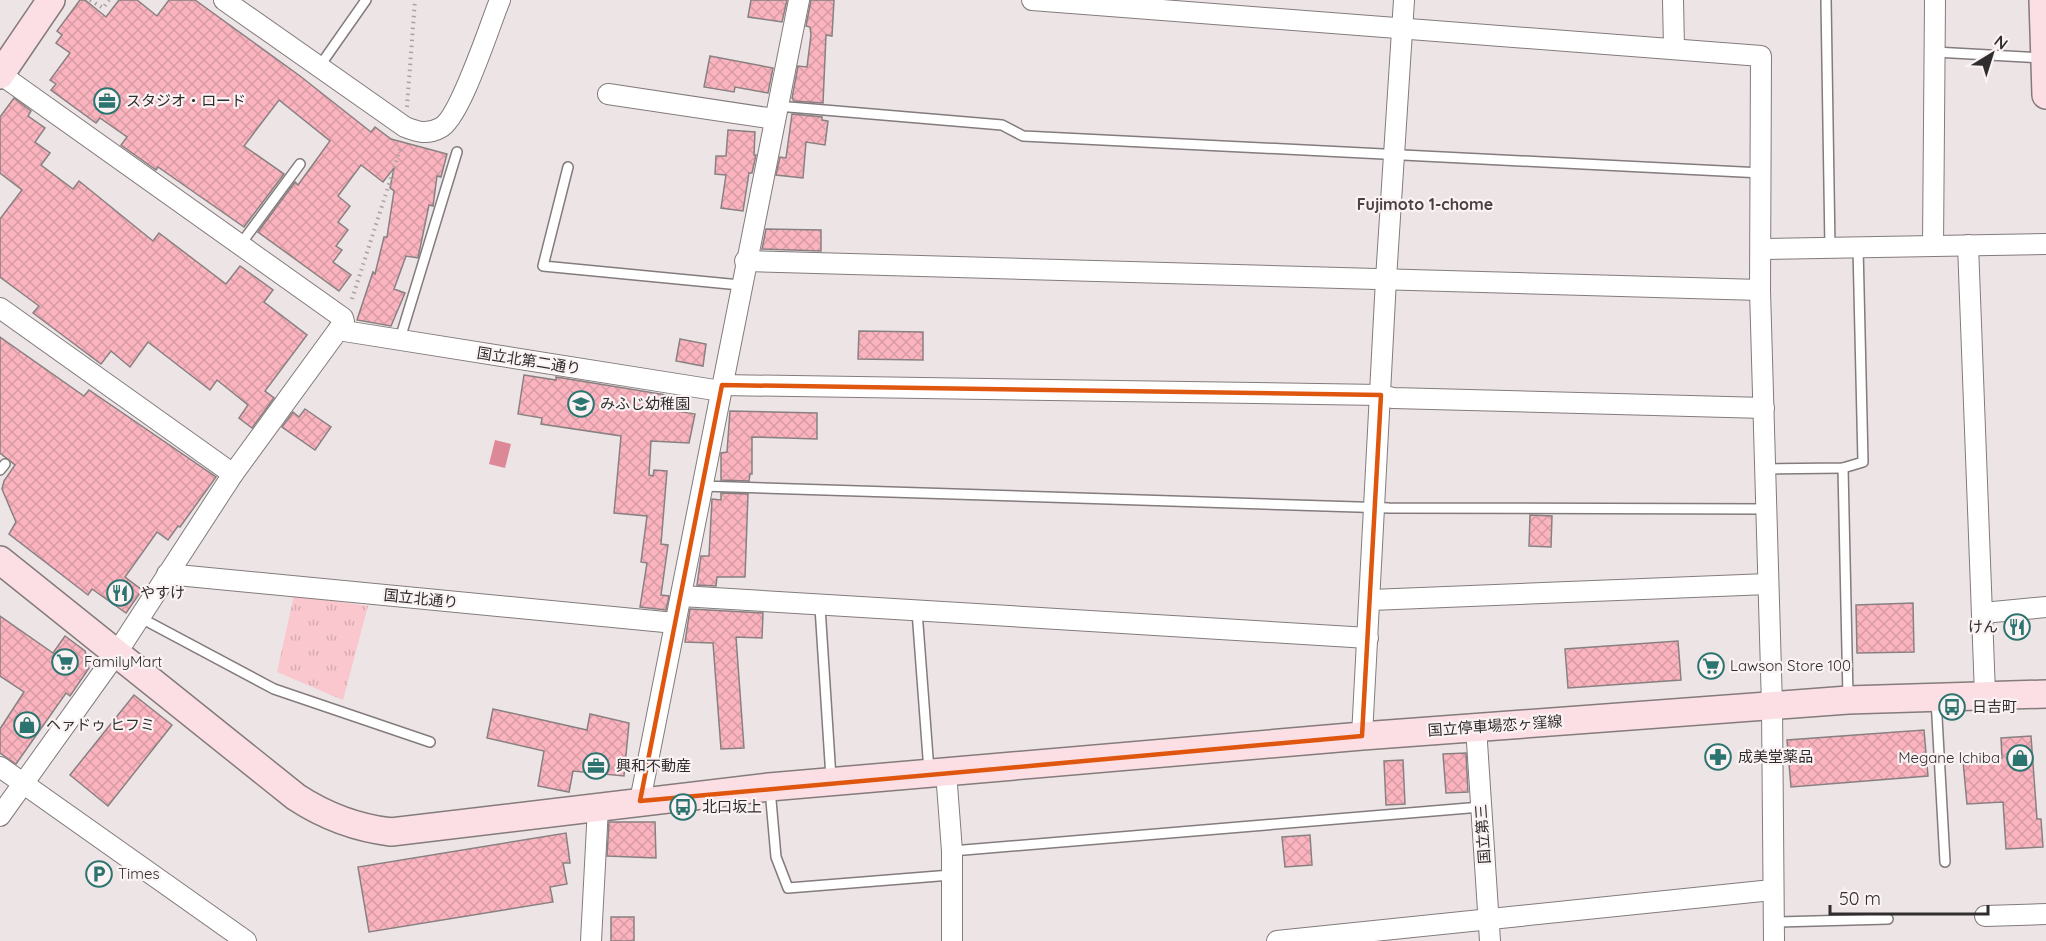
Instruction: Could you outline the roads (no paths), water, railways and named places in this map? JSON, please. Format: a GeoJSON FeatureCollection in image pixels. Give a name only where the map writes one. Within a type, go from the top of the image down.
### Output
{"type":"FeatureCollection","features":[{"type":"Feature","properties":{"kind":"main road"},"geometry":{"type":"LineString","coordinates":[[0,74],[51,0]]}},
{"type":"Feature","properties":{"kind":"main road"},"geometry":{"type":"LineString","coordinates":[[2043,0],[2046,94]]}},
{"type":"Feature","properties":{"kind":"main road","name":"国立停車場恋ヶ窪線"},"geometry":{"type":"LineString","coordinates":[[0,560],[296,797],[313,808],[367,829],[391,832],[640,801],[769,788],[1362,736],[1848,700],[1985,694],[2046,694]]}},
{"type":"Feature","properties":{"kind":"street"},"geometry":{"type":"LineString","coordinates":[[224,0],[405,127],[422,134],[442,128],[462,99],[500,0]]}},
{"type":"Feature","properties":{"kind":"street"},"geometry":{"type":"LineString","coordinates":[[640,801],[722,388],[740,285],[799,0]]}},
{"type":"Feature","properties":{"kind":"street"},"geometry":{"type":"LineString","coordinates":[[1032,0],[1761,56],[1761,290],[1772,706],[1774,931]]}},
{"type":"Feature","properties":{"kind":"street"},"geometry":{"type":"LineString","coordinates":[[1362,736],[1371,600],[1386,279],[1404,0]]}},
{"type":"Feature","properties":{"kind":"street"},"geometry":{"type":"LineString","coordinates":[[1673,0],[1674,48]]}},
{"type":"Feature","properties":{"kind":"street"},"geometry":{"type":"LineString","coordinates":[[1933,246],[1935,0]]}},
{"type":"Feature","properties":{"kind":"street"},"geometry":{"type":"LineString","coordinates":[[0,74],[240,245],[341,324],[233,474],[116,654],[0,816]]}},
{"type":"Feature","properties":{"kind":"street"},"geometry":{"type":"LineString","coordinates":[[608,94],[776,113]]}},
{"type":"Feature","properties":{"kind":"street"},"geometry":{"type":"LineString","coordinates":[[1762,249],[2046,244]]}},
{"type":"Feature","properties":{"kind":"street"},"geometry":{"type":"LineString","coordinates":[[1968,245],[1985,694]]}},
{"type":"Feature","properties":{"kind":"street"},"geometry":{"type":"LineString","coordinates":[[745,261],[1761,290]]}},
{"type":"Feature","properties":{"kind":"street"},"geometry":{"type":"LineString","coordinates":[[0,308],[233,474]]}},
{"type":"Feature","properties":{"kind":"street","name":"国立北第二通り"},"geometry":{"type":"LineString","coordinates":[[341,324],[399,342],[722,388],[1381,395],[1393,398],[1764,408]]}},
{"type":"Feature","properties":{"kind":"street","name":"国立北通り"},"geometry":{"type":"LineString","coordinates":[[167,574],[675,623]]}},
{"type":"Feature","properties":{"kind":"street"},"geometry":{"type":"LineString","coordinates":[[1371,600],[1768,584]]}},
{"type":"Feature","properties":{"kind":"street"},"geometry":{"type":"LineString","coordinates":[[681,596],[820,607],[1368,638]]}},
{"type":"Feature","properties":{"kind":"street"},"geometry":{"type":"LineString","coordinates":[[1983,613],[2046,607]]}},
{"type":"Feature","properties":{"kind":"street","name":"国立第三"},"geometry":{"type":"LineString","coordinates":[[1476,727],[1490,941]]}},
{"type":"Feature","properties":{"kind":"street"},"geometry":{"type":"LineString","coordinates":[[0,767],[246,941]]}},
{"type":"Feature","properties":{"kind":"street"},"geometry":{"type":"LineString","coordinates":[[938,773],[952,851],[952,941]]}},
{"type":"Feature","properties":{"kind":"street"},"geometry":{"type":"LineString","coordinates":[[591,941],[598,807]]}},
{"type":"Feature","properties":{"kind":"street"},"geometry":{"type":"LineString","coordinates":[[1277,941],[1772,890]]}},
{"type":"Feature","properties":{"kind":"street"},"geometry":{"type":"LineString","coordinates":[[1985,916],[2046,914]]}},
{"type":"Feature","properties":{"kind":"lane"},"geometry":{"type":"LineString","coordinates":[[319,67],[366,0]]}},
{"type":"Feature","properties":{"kind":"lane"},"geometry":{"type":"LineString","coordinates":[[1826,0],[1830,248]]}},
{"type":"Feature","properties":{"kind":"lane"},"geometry":{"type":"LineString","coordinates":[[1935,52],[2045,58]]}},
{"type":"Feature","properties":{"kind":"lane"},"geometry":{"type":"LineString","coordinates":[[776,113],[1002,125],[1023,136],[1762,173]]}},
{"type":"Feature","properties":{"kind":"lane"},"geometry":{"type":"LineString","coordinates":[[399,342],[457,152]]}},
{"type":"Feature","properties":{"kind":"lane"},"geometry":{"type":"LineString","coordinates":[[240,245],[300,164]]}},
{"type":"Feature","properties":{"kind":"lane"},"geometry":{"type":"LineString","coordinates":[[568,167],[543,266],[740,285]]}},
{"type":"Feature","properties":{"kind":"lane"},"geometry":{"type":"LineString","coordinates":[[1765,468],[1843,468],[1863,462],[1858,247]]}},
{"type":"Feature","properties":{"kind":"lane"},"geometry":{"type":"LineString","coordinates":[[1843,468],[1848,700]]}},
{"type":"Feature","properties":{"kind":"lane"},"geometry":{"type":"LineString","coordinates":[[702,486],[1374,507],[1766,509]]}},
{"type":"Feature","properties":{"kind":"lane"},"geometry":{"type":"LineString","coordinates":[[820,607],[831,782]]}},
{"type":"Feature","properties":{"kind":"lane"},"geometry":{"type":"LineString","coordinates":[[917,611],[938,773]]}},
{"type":"Feature","properties":{"kind":"lane"},"geometry":{"type":"LineString","coordinates":[[139,617],[274,689],[430,742]]}},
{"type":"Feature","properties":{"kind":"lane"},"geometry":{"type":"LineString","coordinates":[[1936,696],[1945,862]]}},
{"type":"Feature","properties":{"kind":"lane"},"geometry":{"type":"LineString","coordinates":[[769,788],[776,857],[788,888],[951,875]]}},
{"type":"Feature","properties":{"kind":"lane"},"geometry":{"type":"LineString","coordinates":[[952,851],[1481,807]]}},
{"type":"Feature","properties":{"kind":"lane"},"geometry":{"type":"LineString","coordinates":[[1774,931],[1888,919]]}},
{"type":"Feature","properties":{"kind":"place","name":"スタジオ・ロード"},"geometry":{"type":"Point","coordinates":[107,101]}},
{"type":"Feature","properties":{"kind":"place","name":"みふじ幼稚園"},"geometry":{"type":"Point","coordinates":[581,404]}},
{"type":"Feature","properties":{"kind":"place","name":"やすけ"},"geometry":{"type":"Point","coordinates":[120,593]}},
{"type":"Feature","properties":{"kind":"place","name":"けん"},"geometry":{"type":"Point","coordinates":[2017,627]}},
{"type":"Feature","properties":{"kind":"place","name":"FamilyMart"},"geometry":{"type":"Point","coordinates":[65,662]}},
{"type":"Feature","properties":{"kind":"place","name":"Lawson Store 100"},"geometry":{"type":"Point","coordinates":[1711,666]}},
{"type":"Feature","properties":{"kind":"place","name":"日吉町"},"geometry":{"type":"Point","coordinates":[1952,707]}},
{"type":"Feature","properties":{"kind":"place","name":"ヘァドゥ ヒフミ"},"geometry":{"type":"Point","coordinates":[27,725]}},
{"type":"Feature","properties":{"kind":"place","name":"成美堂薬品"},"geometry":{"type":"Point","coordinates":[1718,757]}},
{"type":"Feature","properties":{"kind":"place","name":"Megane Ichiba"},"geometry":{"type":"Point","coordinates":[2020,758]}},
{"type":"Feature","properties":{"kind":"place","name":"興和不動産"},"geometry":{"type":"Point","coordinates":[596,766]}},
{"type":"Feature","properties":{"kind":"place","name":"北口坂上"},"geometry":{"type":"Point","coordinates":[683,807]}},
{"type":"Feature","properties":{"kind":"place","name":"Times"},"geometry":{"type":"Point","coordinates":[99,874]}},
{"type":"Feature","properties":{"kind":"district","name":"Fujimoto 1-chome"},"geometry":{"type":"Point","coordinates":[1425,204]}}]}
